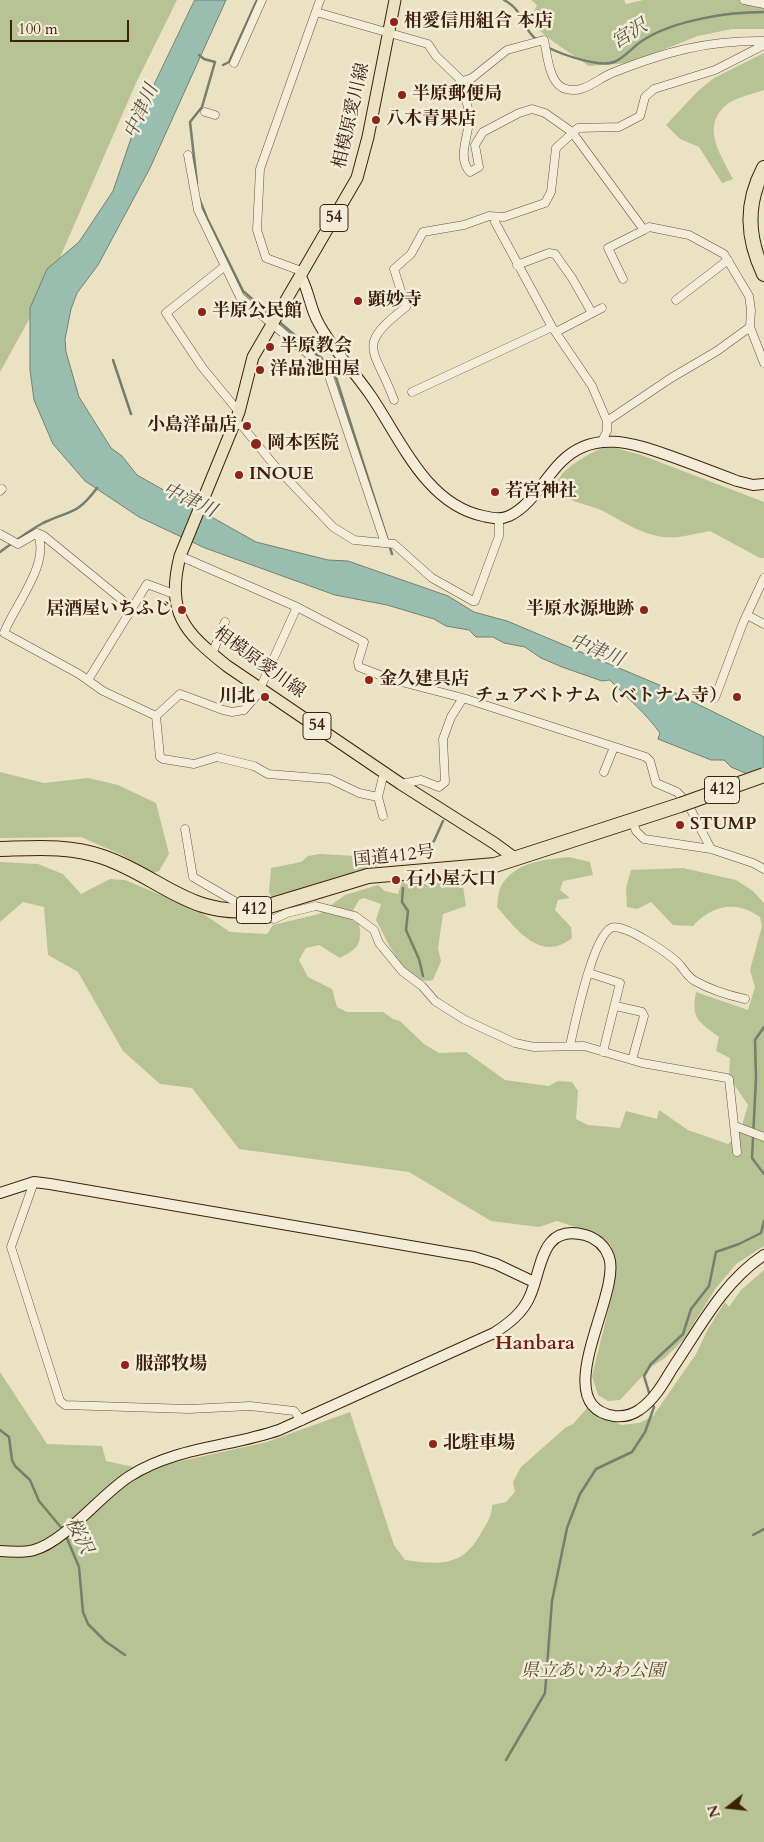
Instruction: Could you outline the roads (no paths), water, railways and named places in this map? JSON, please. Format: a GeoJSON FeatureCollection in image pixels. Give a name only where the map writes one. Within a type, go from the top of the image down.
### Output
{"type":"FeatureCollection","features":[{"type":"Feature","properties":{"kind":"highway"},"geometry":{"type":"LineString","coordinates":[[764,168],[750,205],[749,225],[756,255],[764,274]]}},
{"type":"Feature","properties":{"kind":"highway","name":"国道412号"},"geometry":{"type":"LineString","coordinates":[[0,849],[77,850],[104,857],[190,901],[215,909],[241,912],[368,876],[470,869],[516,859],[764,775]]}},
{"type":"Feature","properties":{"kind":"main road","name":"相模原愛川線"},"geometry":{"type":"LineString","coordinates":[[395,0],[368,137],[357,178],[254,357],[237,417],[211,485],[180,556],[175,578],[174,594],[180,615],[187,629],[212,654],[400,784],[516,859]]}},
{"type":"Feature","properties":{"kind":"street"},"geometry":{"type":"LineString","coordinates":[[234,63],[262,0]]}},
{"type":"Feature","properties":{"kind":"street"},"geometry":{"type":"LineString","coordinates":[[320,0],[262,163],[257,230],[266,258],[303,274],[312,310],[324,333],[367,390],[430,485],[447,499],[465,510],[499,519],[520,509],[562,460],[583,446],[602,441],[631,442],[737,481],[753,485],[764,484]]}},
{"type":"Feature","properties":{"kind":"street"},"geometry":{"type":"LineString","coordinates":[[744,0],[764,4]]}},
{"type":"Feature","properties":{"kind":"street"},"geometry":{"type":"LineString","coordinates":[[316,12],[428,44],[436,56],[462,81]]}},
{"type":"Feature","properties":{"kind":"street"},"geometry":{"type":"LineString","coordinates":[[462,81],[472,78],[507,50],[544,40],[558,84],[565,89],[577,90],[656,55],[714,42],[764,41]]}},
{"type":"Feature","properties":{"kind":"street"},"geometry":{"type":"LineString","coordinates":[[394,400],[373,352],[374,340],[378,330],[406,307],[394,269],[411,254],[423,232],[464,225],[489,216],[496,218],[530,210],[548,200],[556,148],[572,132],[584,127],[605,129],[620,127],[640,116],[645,97],[654,89],[715,70],[764,45]]}},
{"type":"Feature","properties":{"kind":"street"},"geometry":{"type":"LineString","coordinates":[[462,81],[460,82],[469,117],[464,151],[470,172],[479,167],[475,145],[483,132],[519,113],[532,109],[545,112],[572,132],[644,230]]}},
{"type":"Feature","properties":{"kind":"street"},"geometry":{"type":"LineString","coordinates":[[205,112],[214,115]]}},
{"type":"Feature","properties":{"kind":"street"},"geometry":{"type":"LineString","coordinates":[[188,155],[198,210],[240,296],[327,370],[385,543]]}},
{"type":"Feature","properties":{"kind":"street"},"geometry":{"type":"LineString","coordinates":[[496,218],[495,222],[517,265],[554,330],[592,386],[607,420],[607,431],[602,441]]}},
{"type":"Feature","properties":{"kind":"street"},"geometry":{"type":"LineString","coordinates":[[623,279],[608,248],[649,226],[689,235],[721,251],[749,296],[751,310],[750,328],[764,363]]}},
{"type":"Feature","properties":{"kind":"street"},"geometry":{"type":"LineString","coordinates":[[517,265],[549,253],[555,254],[572,278],[592,313]]}},
{"type":"Feature","properties":{"kind":"street"},"geometry":{"type":"LineString","coordinates":[[676,300],[728,260]]}},
{"type":"Feature","properties":{"kind":"street"},"geometry":{"type":"LineString","coordinates":[[225,266],[166,314],[243,427],[274,465],[333,527],[354,540],[394,544],[432,578],[475,601],[499,536],[499,519]]}},
{"type":"Feature","properties":{"kind":"street"},"geometry":{"type":"LineString","coordinates":[[412,392],[602,308]]}},
{"type":"Feature","properties":{"kind":"street"},"geometry":{"type":"LineString","coordinates":[[607,420],[750,328]]}},
{"type":"Feature","properties":{"kind":"street"},"geometry":{"type":"LineString","coordinates":[[0,534],[7,540],[21,544],[37,533]]}},
{"type":"Feature","properties":{"kind":"street"},"geometry":{"type":"LineString","coordinates":[[37,533],[44,536],[132,608]]}},
{"type":"Feature","properties":{"kind":"street"},"geometry":{"type":"LineString","coordinates":[[37,533],[40,540],[37,569],[2,634],[88,680],[103,691],[156,716]]}},
{"type":"Feature","properties":{"kind":"street"},"geometry":{"type":"LineString","coordinates":[[180,556],[297,607],[364,642],[358,662],[359,667],[398,681],[463,698],[649,759],[654,780],[682,796],[711,850]]}},
{"type":"Feature","properties":{"kind":"street"},"geometry":{"type":"LineString","coordinates":[[715,698],[747,615],[764,578]]}},
{"type":"Feature","properties":{"kind":"street"},"geometry":{"type":"LineString","coordinates":[[88,680],[148,584],[174,594]]}},
{"type":"Feature","properties":{"kind":"street"},"geometry":{"type":"LineString","coordinates":[[156,716],[180,694],[223,710],[238,711],[250,704],[260,687],[297,607]]}},
{"type":"Feature","properties":{"kind":"street"},"geometry":{"type":"LineString","coordinates":[[747,615],[764,624]]}},
{"type":"Feature","properties":{"kind":"street"},"geometry":{"type":"LineString","coordinates":[[212,654],[225,622]]}},
{"type":"Feature","properties":{"kind":"street"},"geometry":{"type":"LineString","coordinates":[[400,784],[421,780],[439,787],[445,782],[443,739],[451,717],[463,698]]}},
{"type":"Feature","properties":{"kind":"street"},"geometry":{"type":"LineString","coordinates":[[156,716],[160,757],[167,761],[194,764],[217,757],[254,766],[268,774],[330,779],[359,793],[378,797]]}},
{"type":"Feature","properties":{"kind":"street"},"geometry":{"type":"LineString","coordinates":[[604,772],[614,747]]}},
{"type":"Feature","properties":{"kind":"street"},"geometry":{"type":"LineString","coordinates":[[383,816],[378,797],[384,772]]}},
{"type":"Feature","properties":{"kind":"street"},"geometry":{"type":"LineString","coordinates":[[632,820],[636,831],[644,839],[711,850],[753,863],[764,869]]}},
{"type":"Feature","properties":{"kind":"street"},"geometry":{"type":"LineString","coordinates":[[185,830],[193,877],[241,905],[241,912]]}},
{"type":"Feature","properties":{"kind":"street"},"geometry":{"type":"LineString","coordinates":[[264,907],[268,917],[274,919],[287,913],[316,906],[355,916],[374,930],[379,943],[402,971],[422,986],[435,1002],[500,1038],[525,1046],[584,1046],[632,1060],[727,1078],[729,1080],[737,1152]]}},
{"type":"Feature","properties":{"kind":"street"},"geometry":{"type":"LineString","coordinates":[[570,1046],[588,973],[599,945],[609,929],[613,927],[630,932],[648,941],[679,964],[694,981],[721,994],[745,999]]}},
{"type":"Feature","properties":{"kind":"street"},"geometry":{"type":"LineString","coordinates":[[588,973],[619,981],[616,1006],[603,1052]]}},
{"type":"Feature","properties":{"kind":"street"},"geometry":{"type":"LineString","coordinates":[[616,1006],[642,1012],[644,1016],[632,1060]]}},
{"type":"Feature","properties":{"kind":"street"},"geometry":{"type":"LineString","coordinates":[[735,1126],[764,1137]]}},
{"type":"Feature","properties":{"kind":"street"},"geometry":{"type":"LineString","coordinates":[[34,1182],[11,1247],[60,1401],[65,1405],[188,1409],[250,1406],[294,1411],[302,1421]]}},
{"type":"Feature","properties":{"kind":"street"},"geometry":{"type":"LineString","coordinates":[[0,1193],[34,1182],[474,1257],[496,1264],[534,1282]]}},
{"type":"Feature","properties":{"kind":"street"},"geometry":{"type":"LineString","coordinates":[[0,1551],[35,1550],[56,1538],[70,1527],[118,1484],[153,1464],[176,1455],[256,1437],[302,1421],[494,1333],[512,1321],[530,1296],[541,1257],[548,1245],[557,1238],[568,1234],[579,1233],[599,1242],[607,1251],[612,1271],[587,1361],[585,1378],[587,1391],[596,1408],[615,1416],[625,1416],[637,1412],[655,1395],[724,1293],[738,1276],[764,1255]]}},
{"type":"Feature","properties":{"kind":"water","name":"中津川"},"geometry":{"type":"Polygon","coordinates":[[[195,0],[226,0],[150,168],[98,265],[77,293],[71,309],[65,339],[66,352],[79,397],[111,448],[122,456],[137,475],[256,542],[328,560],[348,561],[448,596],[474,612],[507,621],[657,684],[764,737],[764,781],[731,767],[724,760],[711,760],[658,739],[660,733],[655,726],[610,680],[602,681],[562,667],[541,658],[525,647],[504,643],[493,637],[476,637],[469,630],[446,626],[434,619],[387,605],[335,595],[205,548],[139,517],[85,481],[53,444],[34,400],[30,370],[30,308],[47,269],[79,242],[113,191],[138,118],[195,0]]]}},
{"type":"Feature","properties":{"kind":"waterway"},"geometry":{"type":"LineString","coordinates":[[223,65],[229,62],[257,0]]}},
{"type":"Feature","properties":{"kind":"waterway","name":"宮沢"},"geometry":{"type":"LineString","coordinates":[[504,0],[516,9],[528,30],[537,40]]}},
{"type":"Feature","properties":{"kind":"waterway","name":"宮沢"},"geometry":{"type":"LineString","coordinates":[[547,47],[590,62],[614,62],[645,39],[672,27],[703,18],[764,12]]}},
{"type":"Feature","properties":{"kind":"waterway"},"geometry":{"type":"LineString","coordinates":[[197,183],[190,122],[202,107],[215,62],[204,59],[199,55]]}},
{"type":"Feature","properties":{"kind":"waterway"},"geometry":{"type":"LineString","coordinates":[[199,198],[243,291],[273,317]]}},
{"type":"Feature","properties":{"kind":"waterway"},"geometry":{"type":"LineString","coordinates":[[277,320],[333,368],[392,554]]}},
{"type":"Feature","properties":{"kind":"waterway"},"geometry":{"type":"LineString","coordinates":[[113,360],[131,414]]}},
{"type":"Feature","properties":{"kind":"waterway"},"geometry":{"type":"LineString","coordinates":[[0,552],[37,526],[79,508],[97,488]]}},
{"type":"Feature","properties":{"kind":"waterway"},"geometry":{"type":"LineString","coordinates":[[419,856],[434,841],[443,821]]}},
{"type":"Feature","properties":{"kind":"waterway"},"geometry":{"type":"LineString","coordinates":[[403,888],[402,902],[408,911],[406,930],[419,959],[423,976]]}},
{"type":"Feature","properties":{"kind":"waterway"},"geometry":{"type":"LineString","coordinates":[[764,1027],[755,1040],[756,1078],[752,1158],[764,1174]]}},
{"type":"Feature","properties":{"kind":"waterway"},"geometry":{"type":"LineString","coordinates":[[650,1396],[644,1376],[651,1364],[683,1334],[691,1309],[709,1286],[716,1252],[739,1244],[761,1233],[764,1221]]}},
{"type":"Feature","properties":{"kind":"waterway"},"geometry":{"type":"LineString","coordinates":[[506,1760],[545,1693],[552,1601],[567,1528],[580,1494],[596,1469],[632,1452],[645,1432],[654,1407],[652,1404]]}},
{"type":"Feature","properties":{"kind":"waterway","name":"桜沢"},"geometry":{"type":"LineString","coordinates":[[0,1430],[9,1437],[12,1460],[15,1466],[30,1480],[39,1501],[64,1531]]}},
{"type":"Feature","properties":{"kind":"waterway"},"geometry":{"type":"LineString","coordinates":[[753,1535],[764,1529]]}},
{"type":"Feature","properties":{"kind":"waterway","name":"桜沢"},"geometry":{"type":"LineString","coordinates":[[66,1536],[79,1567],[83,1612],[88,1624],[105,1641],[125,1655]]}},
{"type":"Feature","properties":{"kind":"place","name":"相愛信用組合 本店"},"geometry":{"type":"Point","coordinates":[394,22]}},
{"type":"Feature","properties":{"kind":"place","name":"半原郵便局"},"geometry":{"type":"Point","coordinates":[402,95]}},
{"type":"Feature","properties":{"kind":"place","name":"八木青果店"},"geometry":{"type":"Point","coordinates":[376,120]}},
{"type":"Feature","properties":{"kind":"place","name":"顕妙寺"},"geometry":{"type":"Point","coordinates":[358,301]}},
{"type":"Feature","properties":{"kind":"place","name":"半原公民館"},"geometry":{"type":"Point","coordinates":[202,312]}},
{"type":"Feature","properties":{"kind":"place","name":"半原教会"},"geometry":{"type":"Point","coordinates":[270,347]}},
{"type":"Feature","properties":{"kind":"place","name":"洋品池田屋"},"geometry":{"type":"Point","coordinates":[260,370]}},
{"type":"Feature","properties":{"kind":"place","name":"小島洋品店"},"geometry":{"type":"Point","coordinates":[247,426]}},
{"type":"Feature","properties":{"kind":"place","name":"岡本医院"},"geometry":{"type":"Point","coordinates":[256,444]}},
{"type":"Feature","properties":{"kind":"place","name":"INOUE"},"geometry":{"type":"Point","coordinates":[239,475]}},
{"type":"Feature","properties":{"kind":"place","name":"若宮神社"},"geometry":{"type":"Point","coordinates":[495,492]}},
{"type":"Feature","properties":{"kind":"place","name":"居酒屋いちふじ"},"geometry":{"type":"Point","coordinates":[182,610]}},
{"type":"Feature","properties":{"kind":"place","name":"半原水源地跡"},"geometry":{"type":"Point","coordinates":[644,610]}},
{"type":"Feature","properties":{"kind":"place","name":"金久建具店"},"geometry":{"type":"Point","coordinates":[369,680]}},
{"type":"Feature","properties":{"kind":"place","name":"川北"},"geometry":{"type":"Point","coordinates":[265,697]}},
{"type":"Feature","properties":{"kind":"place","name":"チュアベトナム（ベトナム寺）"},"geometry":{"type":"Point","coordinates":[737,697]}},
{"type":"Feature","properties":{"kind":"place","name":"STUMP"},"geometry":{"type":"Point","coordinates":[680,825]}},
{"type":"Feature","properties":{"kind":"place","name":"石小屋入口"},"geometry":{"type":"Point","coordinates":[396,880]}},
{"type":"Feature","properties":{"kind":"place","name":"服部牧場"},"geometry":{"type":"Point","coordinates":[125,1365]}},
{"type":"Feature","properties":{"kind":"place","name":"北駐車場"},"geometry":{"type":"Point","coordinates":[433,1444]}},
{"type":"Feature","properties":{"kind":"district","name":"Hanbara"},"geometry":{"type":"Point","coordinates":[535,1344]}},
{"type":"Feature","properties":{"kind":"park label","name":"県立あいかわ公園"},"geometry":{"type":"Point","coordinates":[593,1672]}}]}
